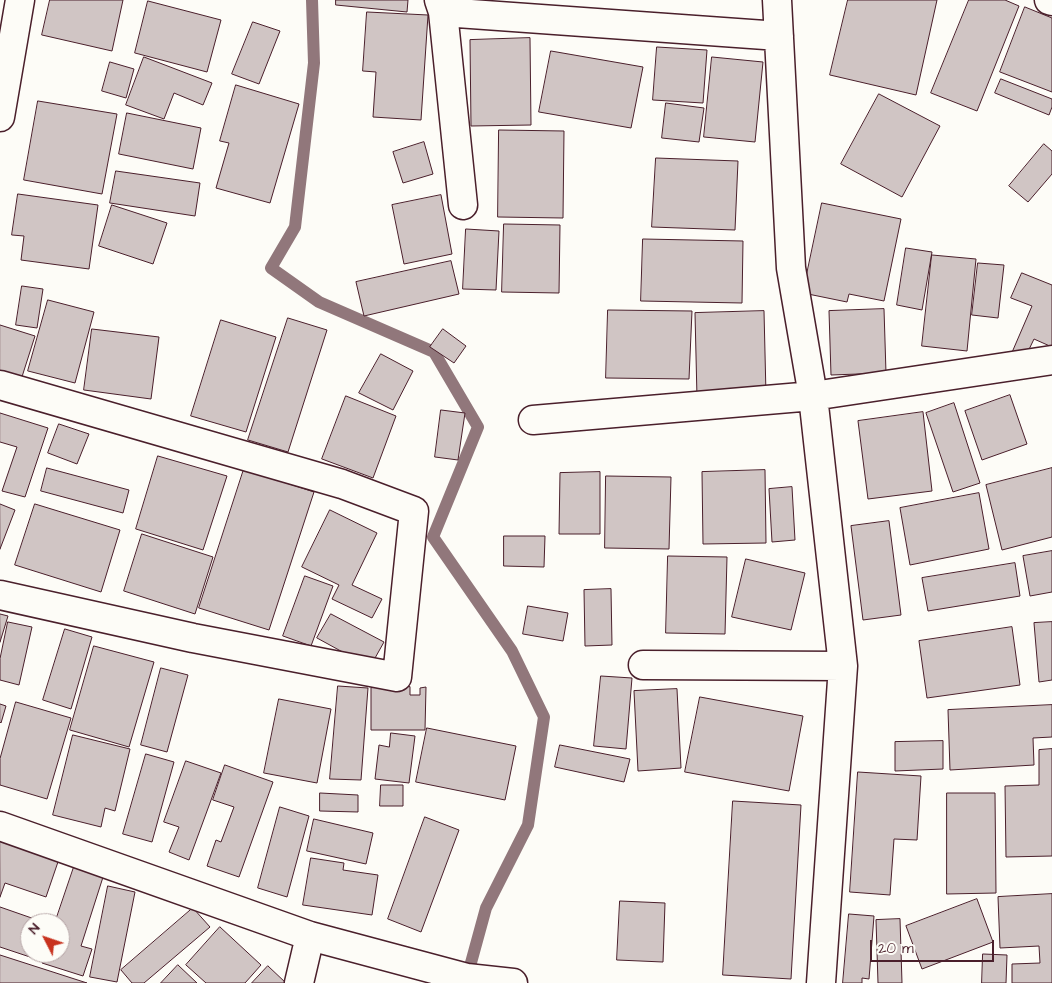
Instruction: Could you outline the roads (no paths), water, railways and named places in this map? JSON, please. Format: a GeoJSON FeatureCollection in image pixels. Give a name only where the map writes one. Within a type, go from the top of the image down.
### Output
{"type":"FeatureCollection","features":[{"type":"Feature","properties":{"kind":"street"},"geometry":{"type":"LineString","coordinates":[[0,117],[20,0]]}},
{"type":"Feature","properties":{"kind":"street"},"geometry":{"type":"LineString","coordinates":[[777,0],[791,268],[813,396],[843,666],[821,983]]}},
{"type":"Feature","properties":{"kind":"street"},"geometry":{"type":"LineString","coordinates":[[463,205],[441,6],[779,36]]}},
{"type":"Feature","properties":{"kind":"street"},"geometry":{"type":"LineString","coordinates":[[532,420],[813,396],[1052,360]]}},
{"type":"Feature","properties":{"kind":"street"},"geometry":{"type":"LineString","coordinates":[[0,385],[342,484],[414,511],[397,677],[193,638],[0,595]]}},
{"type":"Feature","properties":{"kind":"street"},"geometry":{"type":"LineString","coordinates":[[643,665],[843,666]]}},
{"type":"Feature","properties":{"kind":"street"},"geometry":{"type":"LineString","coordinates":[[0,826],[310,936],[467,978],[513,983]]}},
{"type":"Feature","properties":{"kind":"street"},"geometry":{"type":"LineString","coordinates":[[299,983],[310,936]]}},
{"type":"Feature","properties":{"kind":"waterway"},"geometry":{"type":"LineString","coordinates":[[312,0],[314,63],[295,227],[271,268],[319,302],[434,352],[478,427],[433,537],[512,651],[544,717],[528,825],[486,908],[466,981]]}}]}
